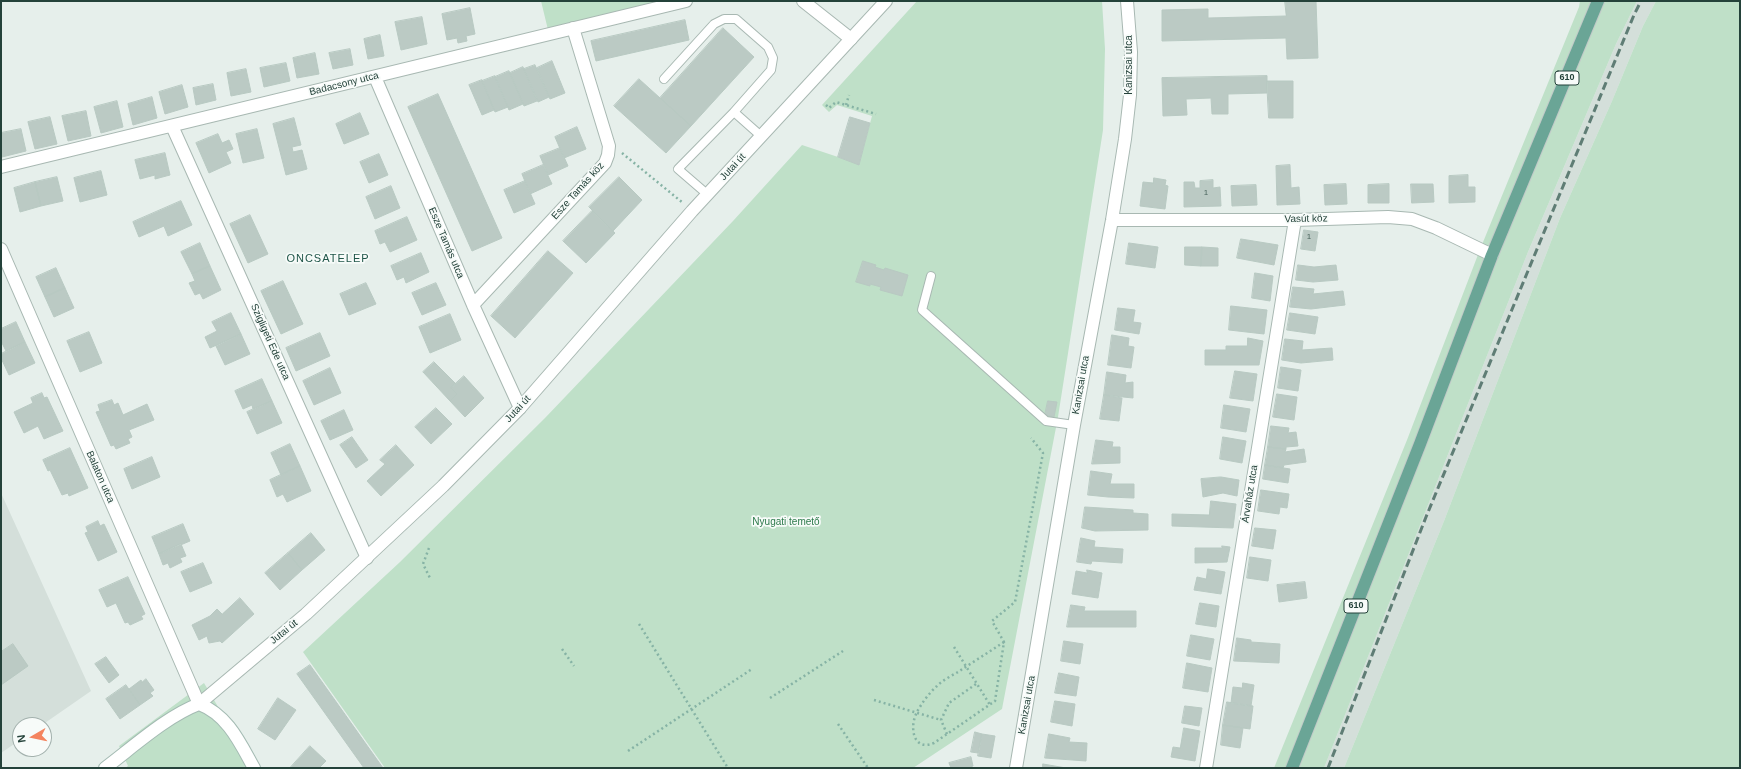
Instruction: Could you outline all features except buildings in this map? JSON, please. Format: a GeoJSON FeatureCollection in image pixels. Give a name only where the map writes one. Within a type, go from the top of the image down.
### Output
{"type":"FeatureCollection","features":[{"type":"Feature","properties":{"kind":"main road","name":"610"},"geometry":{"type":"LineString","coordinates":[[1292,768],[1420,444],[1492,255],[1598,1]]}},
{"type":"Feature","properties":{"kind":"street","name":"Badacsony utca"},"geometry":{"type":"LineString","coordinates":[[1,167],[686,1]]}},
{"type":"Feature","properties":{"kind":"street"},"geometry":{"type":"LineString","coordinates":[[803,1],[851,39]]}},
{"type":"Feature","properties":{"kind":"street","name":"Jutai út"},"geometry":{"type":"LineString","coordinates":[[105,768],[174,717],[186,709],[199,704],[306,614],[443,486],[520,408],[707,194],[886,1]]}},
{"type":"Feature","properties":{"kind":"street","name":"Kanizsai utca"},"geometry":{"type":"LineString","coordinates":[[1016,768],[1074,425],[1112,220],[1125,139],[1130,95],[1131,52],[1126,1]]}},
{"type":"Feature","properties":{"kind":"street"},"geometry":{"type":"LineString","coordinates":[[573,28],[608,146]]}},
{"type":"Feature","properties":{"kind":"street","name":"Esze Tamás utca"},"geometry":{"type":"LineString","coordinates":[[375,76],[473,305],[520,408]]}},
{"type":"Feature","properties":{"kind":"street","name":"Szigligeti Ede utca"},"geometry":{"type":"LineString","coordinates":[[172,126],[367,558]]}},
{"type":"Feature","properties":{"kind":"street","name":"Esze Tamás köz"},"geometry":{"type":"LineString","coordinates":[[473,305],[605,163],[608,155],[608,146]]}},
{"type":"Feature","properties":{"kind":"street","name":"Vasút köz"},"geometry":{"type":"LineString","coordinates":[[1112,220],[1294,220],[1388,217],[1412,219],[1436,228],[1492,255]]}},
{"type":"Feature","properties":{"kind":"street","name":"Árvaház utca"},"geometry":{"type":"LineString","coordinates":[[1206,768],[1294,220]]}},
{"type":"Feature","properties":{"kind":"street","name":"Balaton utca"},"geometry":{"type":"LineString","coordinates":[[1,249],[199,704]]}},
{"type":"Feature","properties":{"kind":"street"},"geometry":{"type":"LineString","coordinates":[[199,704],[211,708],[220,716],[235,735],[254,768]]}},
{"type":"Feature","properties":{"kind":"lane"},"geometry":{"type":"LineString","coordinates":[[664,79],[714,24],[724,19],[736,19],[768,47],[773,58],[771,70],[734,112],[678,169],[707,194]]}},
{"type":"Feature","properties":{"kind":"lane"},"geometry":{"type":"LineString","coordinates":[[734,112],[761,136]]}},
{"type":"Feature","properties":{"kind":"lane"},"geometry":{"type":"LineString","coordinates":[[931,276],[922,310],[1046,420],[1074,425]]}},
{"type":"Feature","properties":{"kind":"path"},"geometry":{"type":"LineString","coordinates":[[846,105],[850,95]]}},
{"type":"Feature","properties":{"kind":"path"},"geometry":{"type":"LineString","coordinates":[[826,105],[829,108],[836,102],[876,114]]}},
{"type":"Feature","properties":{"kind":"path"},"geometry":{"type":"LineString","coordinates":[[608,146],[620,151],[692,211]]}},
{"type":"Feature","properties":{"kind":"path"},"geometry":{"type":"LineString","coordinates":[[1004,642],[937,686],[916,713],[913,734],[916,741],[928,745],[947,734],[995,701],[1004,642],[992,621],[1014,602],[1043,454],[1031,438]]}},
{"type":"Feature","properties":{"kind":"path"},"geometry":{"type":"LineString","coordinates":[[429,548],[423,564],[430,578]]}},
{"type":"Feature","properties":{"kind":"path"},"geometry":{"type":"LineString","coordinates":[[639,624],[728,768]]}},
{"type":"Feature","properties":{"kind":"path"},"geometry":{"type":"LineString","coordinates":[[954,647],[990,705]]}},
{"type":"Feature","properties":{"kind":"path"},"geometry":{"type":"LineString","coordinates":[[562,649],[574,666]]}},
{"type":"Feature","properties":{"kind":"path"},"geometry":{"type":"LineString","coordinates":[[770,698],[843,651]]}},
{"type":"Feature","properties":{"kind":"path"},"geometry":{"type":"LineString","coordinates":[[628,751],[752,669]]}},
{"type":"Feature","properties":{"kind":"path"},"geometry":{"type":"LineString","coordinates":[[947,734],[941,720],[949,703],[976,684]]}},
{"type":"Feature","properties":{"kind":"path"},"geometry":{"type":"LineString","coordinates":[[874,700],[941,720]]}},
{"type":"Feature","properties":{"kind":"path"},"geometry":{"type":"LineString","coordinates":[[838,724],[868,768]]}},
{"type":"Feature","properties":{"kind":"shaded area"},"geometry":{"type":"Polygon","coordinates":[[[1637,1],[1656,1],[1643,26],[1612,101],[1560,218],[1444,521],[1344,768],[1324,768],[1528,252],[1616,44],[1637,1]]]}},
{"type":"Feature","properties":{"kind":"shaded area"},"geometry":{"type":"Polygon","coordinates":[[[1,493],[91,691],[52,718],[12,717],[12,745],[1,753],[1,493]]]}},
{"type":"Feature","properties":{"kind":"green space"},"geometry":{"type":"Polygon","coordinates":[[[541,1],[686,1],[549,34],[541,1]]]}},
{"type":"Feature","properties":{"kind":"green space","name":"Nyugati temető"},"geometry":{"type":"Polygon","coordinates":[[[917,1],[1102,1],[1105,49],[1103,130],[1058,417],[1002,709],[913,768],[385,768],[303,652],[400,562],[545,418],[733,221],[802,145],[859,164],[872,116],[837,105],[829,112],[822,105],[917,1]]]}},
{"type":"Feature","properties":{"kind":"green space"},"geometry":{"type":"Polygon","coordinates":[[[1580,1],[1637,1],[1616,44],[1528,252],[1324,768],[1274,768],[1407,440],[1479,252],[1579,7],[1580,1]]]}},
{"type":"Feature","properties":{"kind":"green space"},"geometry":{"type":"Polygon","coordinates":[[[1656,1],[1740,1],[1740,768],[1344,768],[1444,521],[1560,218],[1612,101],[1643,26],[1656,1]]]}},
{"type":"Feature","properties":{"kind":"green space"},"geometry":{"type":"Polygon","coordinates":[[[204,683],[254,768],[125,768],[128,766],[119,746],[204,683]]]}},
{"type":"Feature","properties":{"kind":"railway"},"geometry":{"type":"LineString","coordinates":[[1328,768],[1426,517],[1641,1]]}},
{"type":"Feature","properties":{"kind":"district","name":"ONCSATELEP"},"geometry":{"type":"Point","coordinates":[328,259]}}]}
